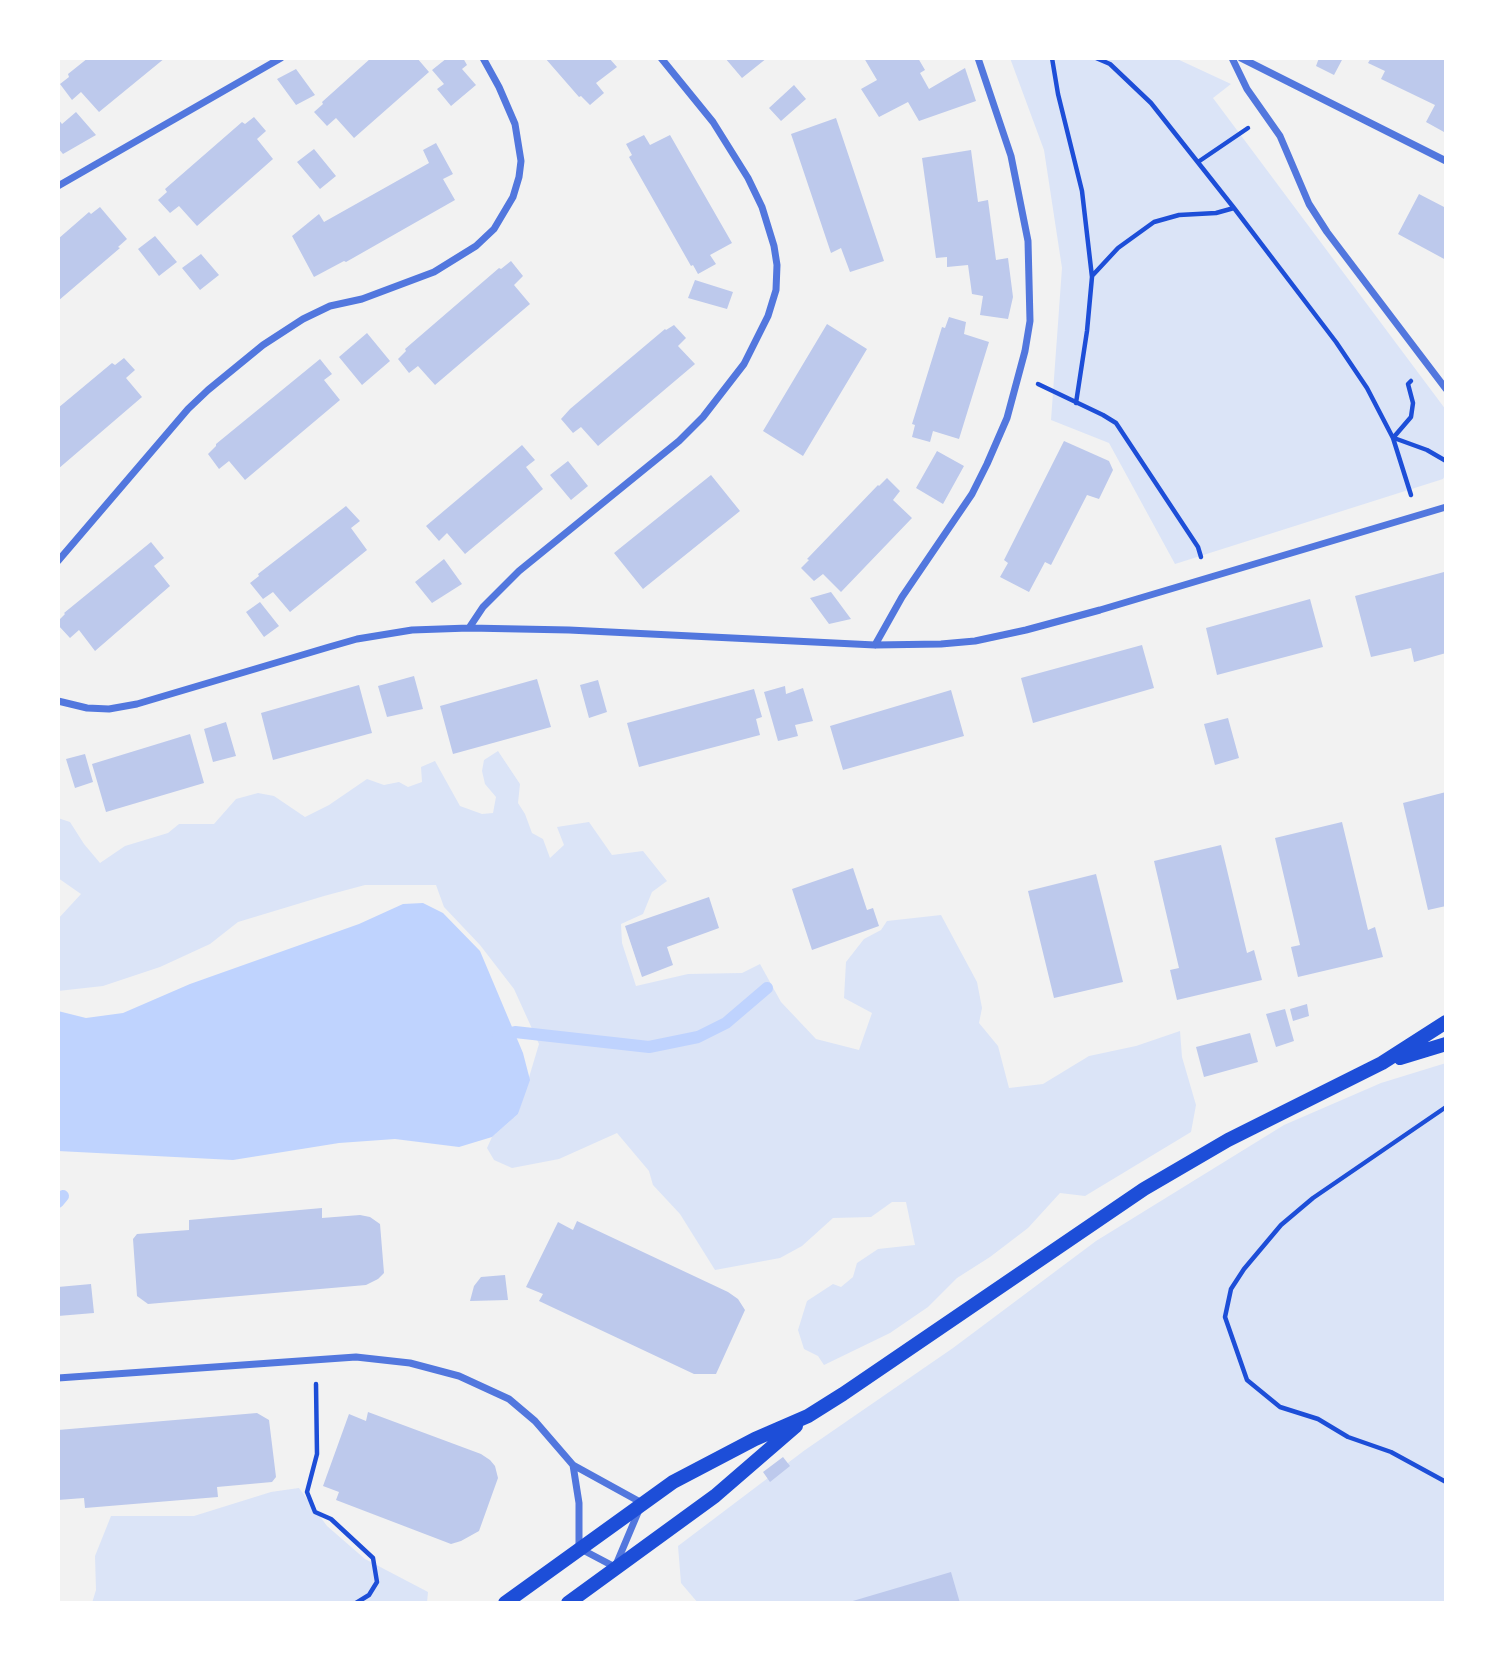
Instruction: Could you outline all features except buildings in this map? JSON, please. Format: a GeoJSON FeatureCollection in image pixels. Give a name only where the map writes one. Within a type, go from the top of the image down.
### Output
{"type":"FeatureCollection","features":[{"type":"Feature","properties":{"kind":"main road"},"geometry":{"type":"LineString","coordinates":[[568,1603],[715,1496],[808,1416],[913,1348],[1153,1183],[1228,1140],[1381,1063],[1446,1022]]}},
{"type":"Feature","properties":{"kind":"main road"},"geometry":{"type":"LineString","coordinates":[[1381,1063],[1446,1044]]}},
{"type":"Feature","properties":{"kind":"main road"},"geometry":{"type":"LineString","coordinates":[[505,1603],[673,1482],[707,1462],[808,1416]]}},
{"type":"Feature","properties":{"kind":"street"},"geometry":{"type":"LineString","coordinates":[[58,186],[281,58]]}},
{"type":"Feature","properties":{"kind":"street"},"geometry":{"type":"LineString","coordinates":[[58,561],[188,409],[263,345],[303,319],[330,306],[362,299],[434,272],[476,246],[494,229],[513,197],[520,177],[521,161],[515,124],[483,58]]}},
{"type":"Feature","properties":{"kind":"street"},"geometry":{"type":"LineString","coordinates":[[469,628],[483,607],[519,570],[679,441],[703,417],[744,365],[768,316],[775,290],[776,264],[774,246],[762,207],[748,178],[713,122],[660,58]]}},
{"type":"Feature","properties":{"kind":"street"},"geometry":{"type":"LineString","coordinates":[[875,645],[902,597],[972,494],[1007,418],[1026,351],[1030,321],[1028,241],[1010,156],[978,58]]}},
{"type":"Feature","properties":{"kind":"street"},"geometry":{"type":"LineString","coordinates":[[1232,58],[1247,89],[1280,136],[1300,185],[1321,222],[1446,389]]}},
{"type":"Feature","properties":{"kind":"street"},"geometry":{"type":"LineString","coordinates":[[1241,58],[1446,161]]}},
{"type":"Feature","properties":{"kind":"street"},"geometry":{"type":"LineString","coordinates":[[58,701],[87,708],[109,709],[179,693],[240,672],[357,639],[412,630],[569,630],[875,645],[941,644],[975,640],[1101,610],[1446,507]]}},
{"type":"Feature","properties":{"kind":"street"},"geometry":{"type":"LineString","coordinates":[[58,1378],[316,1358],[355,1357],[433,1368],[478,1384],[521,1408],[573,1465],[642,1503],[615,1567],[579,1548],[579,1503],[573,1465]]}},
{"type":"Feature","properties":{"kind":"path"},"geometry":{"type":"LineString","coordinates":[[1052,58],[1082,191],[1092,277],[1076,403]]}},
{"type":"Feature","properties":{"kind":"path"},"geometry":{"type":"LineString","coordinates":[[1096,58],[1110,65],[1151,103],[1336,342],[1367,388],[1393,438],[1418,516]]}},
{"type":"Feature","properties":{"kind":"path"},"geometry":{"type":"LineString","coordinates":[[1092,277],[1118,248],[1154,222],[1179,215],[1216,213],[1234,208]]}},
{"type":"Feature","properties":{"kind":"path"},"geometry":{"type":"LineString","coordinates":[[1393,438],[1411,417],[1413,402],[1408,384],[1429,368]]}},
{"type":"Feature","properties":{"kind":"path"},"geometry":{"type":"LineString","coordinates":[[1018,375],[1116,423],[1198,547],[1208,578]]}},
{"type":"Feature","properties":{"kind":"path"},"geometry":{"type":"LineString","coordinates":[[1393,438],[1427,450],[1446,461]]}},
{"type":"Feature","properties":{"kind":"path"},"geometry":{"type":"LineString","coordinates":[[1446,1107],[1313,1198],[1281,1225],[1231,1289],[1225,1317],[1247,1380],[1280,1407],[1318,1419],[1348,1437],[1391,1452],[1446,1482]]}},
{"type":"Feature","properties":{"kind":"path"},"geometry":{"type":"LineString","coordinates":[[316,1358],[317,1454],[307,1492],[315,1512],[331,1519],[373,1558],[377,1582],[369,1595],[356,1603]]}},
{"type":"Feature","properties":{"kind":"shaded area"},"geometry":{"type":"Polygon","coordinates":[[[1010,58],[1175,58],[1231,84],[1213,98],[1446,410],[1446,474],[1443,479],[1175,564],[1109,443],[1051,420],[1062,268],[1044,150],[1010,58]]]}},
{"type":"Feature","properties":{"kind":"shaded area"},"geometry":{"type":"Polygon","coordinates":[[[498,751],[520,784],[518,803],[532,833],[543,839],[550,858],[564,845],[557,827],[589,822],[612,855],[643,851],[667,881],[652,892],[643,914],[621,924],[622,943],[636,986],[688,974],[742,973],[760,964],[781,1002],[816,1039],[859,1050],[872,1013],[844,998],[846,962],[864,939],[881,930],[887,921],[941,915],[977,982],[982,1008],[979,1023],[998,1046],[1009,1088],[1043,1084],[1089,1056],[1136,1046],[1180,1031],[1182,1057],[1196,1105],[1191,1132],[1085,1196],[1060,1193],[1028,1228],[957,1278],[928,1307],[890,1333],[824,1365],[818,1356],[804,1349],[798,1330],[807,1301],[833,1284],[841,1287],[853,1277],[857,1263],[878,1249],[915,1245],[906,1202],[892,1202],[871,1217],[833,1218],[802,1246],[780,1258],[715,1270],[680,1214],[653,1185],[649,1171],[617,1133],[559,1159],[512,1168],[494,1160],[487,1148],[492,1137],[518,1114],[539,1044],[514,989],[480,945],[444,907],[436,885],[365,885],[324,896],[238,922],[210,944],[160,967],[103,986],[58,991],[58,919],[81,894],[58,878],[58,818],[70,822],[100,863],[125,846],[168,833],[179,824],[214,824],[236,799],[258,793],[274,796],[305,817],[329,805],[367,779],[384,785],[399,782],[408,787],[422,782],[421,767],[435,761],[460,806],[482,814],[493,813],[496,797],[485,784],[482,771],[484,760],[498,751]]]}},
{"type":"Feature","properties":{"kind":"shaded area"},"geometry":{"type":"Polygon","coordinates":[[[1446,1063],[1446,1603],[698,1603],[681,1583],[678,1546],[805,1450],[953,1348],[1096,1241],[1284,1125],[1381,1083],[1446,1063]]]}},
{"type":"Feature","properties":{"kind":"shaded area"},"geometry":{"type":"Polygon","coordinates":[[[299,1488],[327,1526],[365,1559],[428,1592],[427,1603],[92,1603],[96,1590],[95,1556],[111,1516],[194,1516],[271,1492],[299,1488]]]}},
{"type":"Feature","properties":{"kind":"water"},"geometry":{"type":"Polygon","coordinates":[[[423,903],[443,913],[480,951],[523,1053],[530,1080],[518,1114],[492,1137],[459,1147],[395,1139],[339,1143],[233,1160],[58,1151],[58,1011],[86,1018],[123,1013],[190,984],[359,924],[403,904],[423,903]]]}},
{"type":"Feature","properties":{"kind":"waterway"},"geometry":{"type":"LineString","coordinates":[[498,1036],[515,1032],[649,1047],[698,1037],[726,1023],[767,988]]}},
{"type":"Feature","properties":{"kind":"waterway"},"geometry":{"type":"LineString","coordinates":[[58,1202],[63,1196]]}}]}
